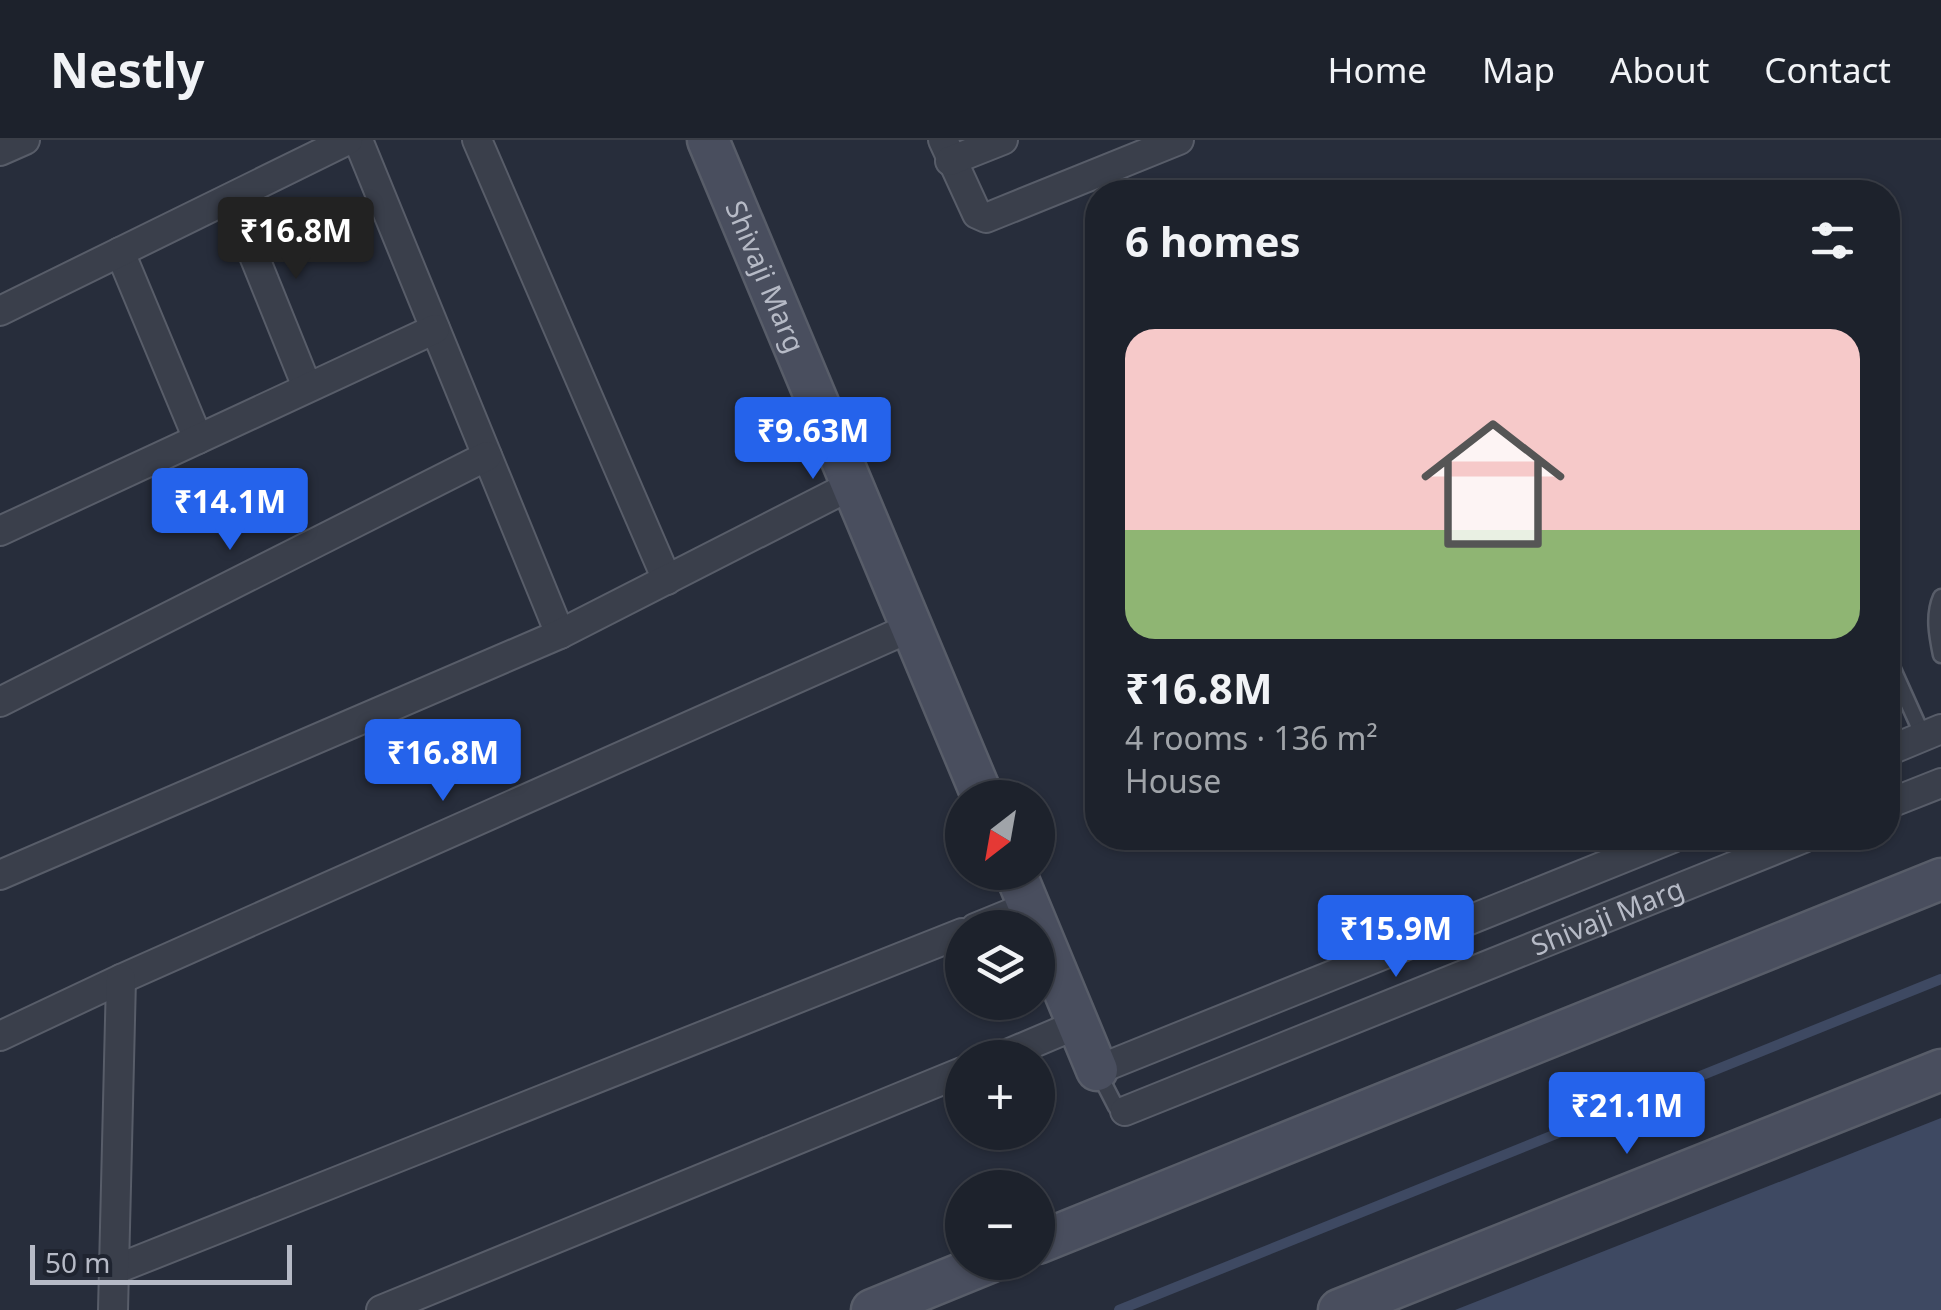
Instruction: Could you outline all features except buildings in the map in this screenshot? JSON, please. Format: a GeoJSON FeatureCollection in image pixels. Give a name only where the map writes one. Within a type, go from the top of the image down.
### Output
{"type":"FeatureCollection","features":[{"type":"Feature","properties":{"kind":"street"},"geometry":{"type":"LineString","coordinates":[[0,152],[25,140]]}},
{"type":"Feature","properties":{"kind":"street"},"geometry":{"type":"LineString","coordinates":[[0,311],[348,140]]}},
{"type":"Feature","properties":{"kind":"street"},"geometry":{"type":"LineString","coordinates":[[358,140],[560,634]]}},
{"type":"Feature","properties":{"kind":"street"},"geometry":{"type":"LineString","coordinates":[[476,140],[666,580]]}},
{"type":"Feature","properties":{"kind":"street","name":"Shivaji Marg"},"geometry":{"type":"LineString","coordinates":[[708,140],[976,780]]}},
{"type":"Feature","properties":{"kind":"street"},"geometry":{"type":"LineString","coordinates":[[1004,140],[946,150],[977,214],[986,218],[1179,140]]}},
{"type":"Feature","properties":{"kind":"street"},"geometry":{"type":"LineString","coordinates":[[231,199],[307,386]]}},
{"type":"Feature","properties":{"kind":"street"},"geometry":{"type":"LineString","coordinates":[[120,252],[198,439]]}},
{"type":"Feature","properties":{"kind":"street"},"geometry":{"type":"LineString","coordinates":[[0,532],[435,329]]}},
{"type":"Feature","properties":{"kind":"street"},"geometry":{"type":"LineString","coordinates":[[0,702],[487,456]]}},
{"type":"Feature","properties":{"kind":"street"},"geometry":{"type":"LineString","coordinates":[[0,875],[560,634],[852,484]]}},
{"type":"Feature","properties":{"kind":"street"},"geometry":{"type":"LineString","coordinates":[[0,1036],[912,627]]}},
{"type":"Feature","properties":{"kind":"street"},"geometry":{"type":"LineString","coordinates":[[1900,746],[1932,733]]}},
{"type":"Feature","properties":{"kind":"street"},"geometry":{"type":"LineString","coordinates":[[1900,795],[1941,782]]}},
{"type":"Feature","properties":{"kind":"street","name":"Shivaji Marg"},"geometry":{"type":"LineString","coordinates":[[1022,890],[1098,1070],[1643,850]]}},
{"type":"Feature","properties":{"kind":"street","name":"Shivaji Marg"},"geometry":{"type":"LineString","coordinates":[[1124,1111],[1774,850]]}},
{"type":"Feature","properties":{"kind":"street"},"geometry":{"type":"LineString","coordinates":[[1055,1236],[1941,878]]}},
{"type":"Feature","properties":{"kind":"street"},"geometry":{"type":"LineString","coordinates":[[997,910],[1021,890]]}},
{"type":"Feature","properties":{"kind":"street"},"geometry":{"type":"LineString","coordinates":[[114,1270],[945,940]]}},
{"type":"Feature","properties":{"kind":"street"},"geometry":{"type":"LineString","coordinates":[[113,1310],[120,979]]}},
{"type":"Feature","properties":{"kind":"street"},"geometry":{"type":"LineString","coordinates":[[1040,1040],[1078,1024]]}},
{"type":"Feature","properties":{"kind":"street"},"geometry":{"type":"LineString","coordinates":[[1340,1310],[1941,1070]]}},
{"type":"Feature","properties":{"kind":"street"},"geometry":{"type":"LineString","coordinates":[[382,1310],[945,1079]]}},
{"type":"Feature","properties":{"kind":"street"},"geometry":{"type":"LineString","coordinates":[[872,1310],[946,1280]]}},
{"type":"Feature","properties":{"kind":"lane"},"geometry":{"type":"LineString","coordinates":[[1941,597],[1936,634],[1941,654]]}},
{"type":"Feature","properties":{"kind":"lane"},"geometry":{"type":"LineString","coordinates":[[1900,678],[1932,733]]}},
{"type":"Feature","properties":{"kind":"lane","name":"Shivaji Marg"},"geometry":{"type":"LineString","coordinates":[[1098,1070],[1116,1107],[1124,1111]]}},
{"type":"Feature","properties":{"kind":"water"},"geometry":{"type":"Polygon","coordinates":[[[1941,1118],[1941,1310],[1455,1310],[1941,1118]]]}},
{"type":"Feature","properties":{"kind":"waterway"},"geometry":{"type":"LineString","coordinates":[[1119,1310],[1941,979]]}}]}
